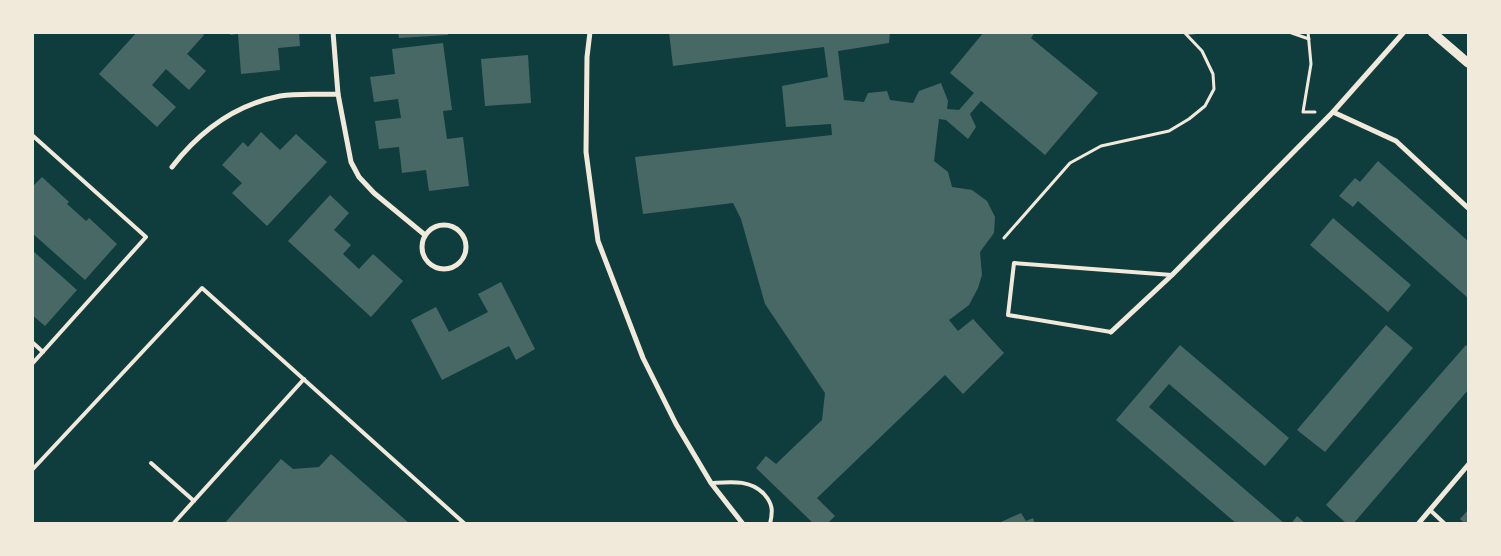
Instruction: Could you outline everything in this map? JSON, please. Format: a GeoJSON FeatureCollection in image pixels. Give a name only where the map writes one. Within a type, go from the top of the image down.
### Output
{"type":"FeatureCollection","features":[{"type":"Feature","properties":{"kind":"street"},"geometry":{"type":"LineString","coordinates":[[333,32],[338,94],[351,162],[359,177],[374,193],[425,235]]}},
{"type":"Feature","properties":{"kind":"street"},"geometry":{"type":"LineString","coordinates":[[590,32],[587,57],[586,152],[598,240],[643,358],[680,431],[711,482],[743,524]]}},
{"type":"Feature","properties":{"kind":"street"},"geometry":{"type":"LineString","coordinates":[[1111,332],[1172,276],[1333,112],[1404,32]]}},
{"type":"Feature","properties":{"kind":"street"},"geometry":{"type":"LineString","coordinates":[[1432,32],[1468,63]]}},
{"type":"Feature","properties":{"kind":"street"},"geometry":{"type":"LineString","coordinates":[[172,167],[184,151],[205,131],[235,111],[257,101],[282,96],[338,94]]}},
{"type":"Feature","properties":{"kind":"street"},"geometry":{"type":"LineString","coordinates":[[1333,112],[1396,141],[1468,208]]}},
{"type":"Feature","properties":{"kind":"street"},"geometry":{"type":"LineString","coordinates":[[444,225],[455,228],[462,236],[466,246],[465,254],[459,263],[449,268],[439,269],[430,264],[423,253],[422,245],[425,235],[433,228],[444,225]]}},
{"type":"Feature","properties":{"kind":"street"},"geometry":{"type":"LineString","coordinates":[[1418,524],[1468,465]]}},
{"type":"Feature","properties":{"kind":"lane"},"geometry":{"type":"LineString","coordinates":[[32,135],[146,237],[32,364]]}},
{"type":"Feature","properties":{"kind":"lane"},"geometry":{"type":"LineString","coordinates":[[1111,332],[1008,315],[1014,263],[1172,276]]}},
{"type":"Feature","properties":{"kind":"lane"},"geometry":{"type":"LineString","coordinates":[[32,470],[202,288],[465,524]]}},
{"type":"Feature","properties":{"kind":"lane"},"geometry":{"type":"LineString","coordinates":[[32,342],[43,352]]}},
{"type":"Feature","properties":{"kind":"lane"},"geometry":{"type":"LineString","coordinates":[[173,524],[304,379]]}},
{"type":"Feature","properties":{"kind":"lane"},"geometry":{"type":"LineString","coordinates":[[151,463],[194,501]]}},
{"type":"Feature","properties":{"kind":"lane"},"geometry":{"type":"LineString","coordinates":[[711,482],[749,484],[756,487],[770,501],[773,511],[770,524]]}},
{"type":"Feature","properties":{"kind":"lane"},"geometry":{"type":"LineString","coordinates":[[1430,510],[1445,524]]}},
{"type":"Feature","properties":{"kind":"path"},"geometry":{"type":"LineString","coordinates":[[1185,33],[1207,32]]}},
{"type":"Feature","properties":{"kind":"path"},"geometry":{"type":"LineString","coordinates":[[1289,32],[1309,39]]}},
{"type":"Feature","properties":{"kind":"path"},"geometry":{"type":"LineString","coordinates":[[1308,32],[1311,64],[1303,112],[1333,112]]}},
{"type":"Feature","properties":{"kind":"path"},"geometry":{"type":"LineString","coordinates":[[1004,238],[1070,163],[1101,146],[1169,131],[1206,106],[1214,89],[1213,74],[1202,51],[1185,33]]}},
{"type":"Feature","properties":{"kind":"building"},"geometry":{"type":"Polygon","coordinates":[[[137,32],[201,32],[204,35],[187,54],[206,71],[189,90],[166,69],[152,85],[176,107],[157,127],[99,74],[137,32]]]}},
{"type":"Feature","properties":{"kind":"building"},"geometry":{"type":"Polygon","coordinates":[[[230,32],[299,32],[300,46],[278,48],[280,70],[241,74],[238,34],[230,35],[230,32]]]}},
{"type":"Feature","properties":{"kind":"building"},"geometry":{"type":"Polygon","coordinates":[[[398,32],[448,32],[448,35],[399,38],[398,32]]]}},
{"type":"Feature","properties":{"kind":"building"},"geometry":{"type":"Polygon","coordinates":[[[669,32],[890,32],[889,43],[838,51],[844,100],[864,102],[868,93],[887,91],[890,100],[913,103],[919,91],[941,83],[948,101],[947,109],[959,110],[974,93],[950,73],[984,32],[1035,32],[1031,38],[1098,93],[1045,155],[981,101],[970,114],[976,127],[968,139],[946,120],[939,119],[934,161],[948,172],[952,187],[972,190],[987,201],[995,217],[994,233],[980,252],[982,275],[978,288],[969,305],[949,320],[958,331],[973,319],[1004,353],[963,394],[945,375],[817,498],[835,516],[827,524],[814,524],[756,468],[766,456],[776,464],[822,420],[825,393],[765,304],[741,219],[733,203],[643,214],[635,157],[832,135],[831,124],[786,127],[782,86],[828,77],[824,47],[673,66],[669,32]]]}},
{"type":"Feature","properties":{"kind":"building"},"geometry":{"type":"Polygon","coordinates":[[[443,43],[452,110],[443,111],[447,139],[463,137],[469,186],[429,191],[426,170],[402,173],[399,147],[379,149],[375,121],[401,118],[398,99],[374,102],[370,77],[395,74],[392,49],[443,43]]]}},
{"type":"Feature","properties":{"kind":"building"},"geometry":{"type":"Polygon","coordinates":[[[528,55],[531,103],[485,106],[481,59],[528,55]]]}},
{"type":"Feature","properties":{"kind":"building"},"geometry":{"type":"Polygon","coordinates":[[[261,132],[280,150],[296,134],[327,162],[267,226],[232,193],[242,183],[222,165],[243,142],[248,147],[261,132]]]}},
{"type":"Feature","properties":{"kind":"building"},"geometry":{"type":"Polygon","coordinates":[[[1378,161],[1468,241],[1468,298],[1358,201],[1353,207],[1339,196],[1355,178],[1360,182],[1378,161]]]}},
{"type":"Feature","properties":{"kind":"building"},"geometry":{"type":"Polygon","coordinates":[[[42,177],[86,221],[89,218],[117,244],[85,280],[32,233],[32,187],[42,177]]]}},
{"type":"Feature","properties":{"kind":"building"},"geometry":{"type":"Polygon","coordinates":[[[330,195],[349,213],[334,230],[351,245],[343,254],[359,269],[373,254],[403,281],[371,317],[288,241],[330,195]]]}},
{"type":"Feature","properties":{"kind":"building"},"geometry":{"type":"Polygon","coordinates":[[[1333,218],[1411,285],[1388,312],[1310,245],[1333,218]]]}},
{"type":"Feature","properties":{"kind":"building"},"geometry":{"type":"Polygon","coordinates":[[[32,250],[77,290],[45,326],[32,315],[32,250]]]}},
{"type":"Feature","properties":{"kind":"building"},"geometry":{"type":"Polygon","coordinates":[[[501,282],[535,349],[516,360],[509,346],[442,380],[411,320],[436,307],[449,332],[488,312],[478,294],[501,282]]]}},
{"type":"Feature","properties":{"kind":"building"},"geometry":{"type":"Polygon","coordinates":[[[1386,325],[1413,348],[1325,452],[1297,430],[1386,325]]]}},
{"type":"Feature","properties":{"kind":"building"},"geometry":{"type":"Polygon","coordinates":[[[1180,345],[1289,438],[1265,466],[1169,384],[1149,407],[1285,524],[1237,524],[1116,420],[1180,345]]]}},
{"type":"Feature","properties":{"kind":"building"},"geometry":{"type":"Polygon","coordinates":[[[1466,345],[1468,347],[1468,390],[1353,524],[1347,524],[1326,505],[1466,345]]]}},
{"type":"Feature","properties":{"kind":"building"},"geometry":{"type":"Polygon","coordinates":[[[331,454],[410,524],[224,524],[281,459],[293,469],[319,467],[331,454]]]}},
{"type":"Feature","properties":{"kind":"building"},"geometry":{"type":"Polygon","coordinates":[[[1468,510],[1468,524],[1465,524],[1460,519],[1468,510]]]}},
{"type":"Feature","properties":{"kind":"building"},"geometry":{"type":"Polygon","coordinates":[[[1021,513],[1026,521],[1033,518],[1035,524],[1001,524],[1001,522],[1021,513]]]}},
{"type":"Feature","properties":{"kind":"building"},"geometry":{"type":"Polygon","coordinates":[[[1297,516],[1306,524],[1291,524],[1297,516]]]}}]}
